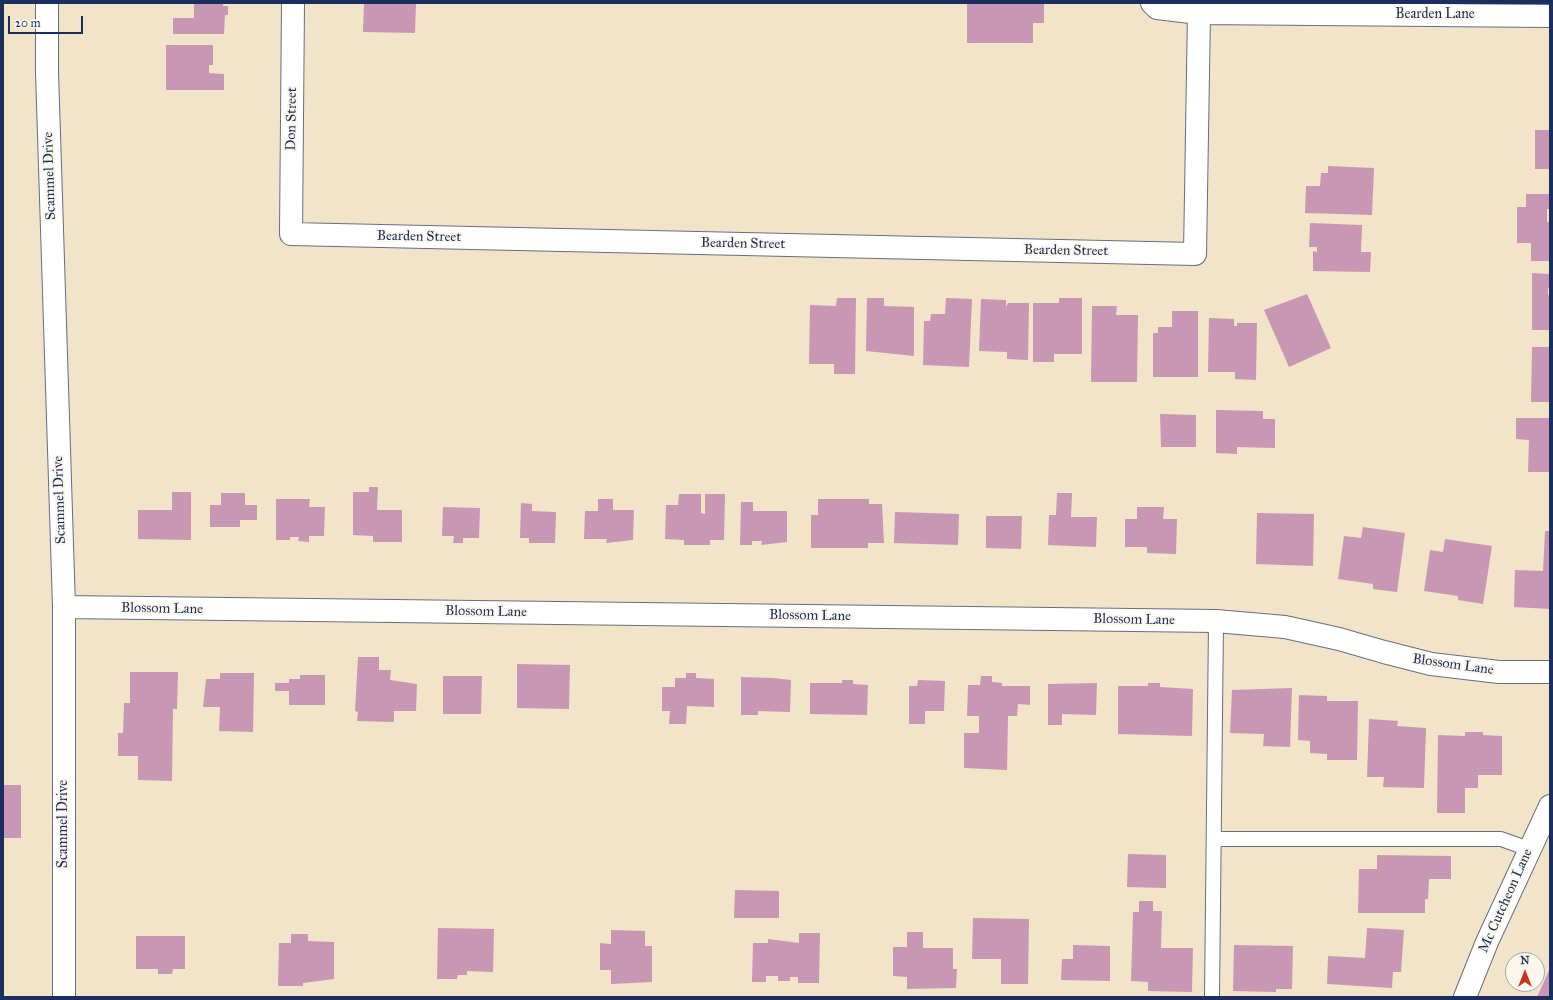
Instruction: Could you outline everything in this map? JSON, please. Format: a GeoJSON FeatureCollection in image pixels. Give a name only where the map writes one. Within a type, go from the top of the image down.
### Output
{"type":"FeatureCollection","features":[{"type":"Feature","properties":{"kind":"street","name":"Scammel Drive"},"geometry":{"type":"LineString","coordinates":[[47,3],[47,80],[64,607],[64,997]]}},
{"type":"Feature","properties":{"kind":"street","name":"Don Street"},"geometry":{"type":"LineString","coordinates":[[291,234],[293,3]]}},
{"type":"Feature","properties":{"kind":"street","name":"Bearden Lane"},"geometry":{"type":"LineString","coordinates":[[1152,3],[1158,8],[1200,13],[1550,16]]}},
{"type":"Feature","properties":{"kind":"street","name":"Bearden Street"},"geometry":{"type":"LineString","coordinates":[[291,234],[1194,254],[1200,13]]}},
{"type":"Feature","properties":{"kind":"street","name":"Blossom Lane"},"geometry":{"type":"LineString","coordinates":[[64,607],[1216,621],[1285,627],[1339,639],[1430,664],[1499,672],[1550,672]]}},
{"type":"Feature","properties":{"kind":"street","name":"Mc Cutcheon Lane"},"geometry":{"type":"LineString","coordinates":[[1465,997],[1487,942],[1550,806]]}},
{"type":"Feature","properties":{"kind":"lane"},"geometry":{"type":"LineString","coordinates":[[1212,997],[1216,621]]}},
{"type":"Feature","properties":{"kind":"lane"},"geometry":{"type":"LineString","coordinates":[[1214,838],[1501,839],[1529,849]]}},
{"type":"Feature","properties":{"kind":"building"},"geometry":{"type":"Polygon","coordinates":[[[194,3],[223,3],[223,6],[228,6],[228,15],[225,15],[224,34],[173,34],[173,18],[194,18],[194,3]]]}},
{"type":"Feature","properties":{"kind":"building"},"geometry":{"type":"Polygon","coordinates":[[[364,3],[416,3],[415,33],[363,32],[364,3]]]}},
{"type":"Feature","properties":{"kind":"building"},"geometry":{"type":"Polygon","coordinates":[[[967,3],[1044,3],[1044,23],[1033,23],[1033,43],[967,43],[967,3]]]}},
{"type":"Feature","properties":{"kind":"building"},"geometry":{"type":"Polygon","coordinates":[[[166,45],[213,45],[213,65],[209,65],[209,73],[224,74],[224,90],[166,90],[166,45]]]}},
{"type":"Feature","properties":{"kind":"building"},"geometry":{"type":"Polygon","coordinates":[[[1535,130],[1550,130],[1550,169],[1535,169],[1535,130]]]}},
{"type":"Feature","properties":{"kind":"building"},"geometry":{"type":"Polygon","coordinates":[[[1328,166],[1374,168],[1372,215],[1305,213],[1306,186],[1320,186],[1321,173],[1328,173],[1328,166]]]}},
{"type":"Feature","properties":{"kind":"building"},"geometry":{"type":"Polygon","coordinates":[[[1526,194],[1550,194],[1550,209],[1547,209],[1547,222],[1550,222],[1550,261],[1531,261],[1531,243],[1517,243],[1517,207],[1526,207],[1526,194]]]}},
{"type":"Feature","properties":{"kind":"building"},"geometry":{"type":"Polygon","coordinates":[[[1310,223],[1362,225],[1361,252],[1371,252],[1370,272],[1313,271],[1313,251],[1317,252],[1317,247],[1309,247],[1310,223]]]}},
{"type":"Feature","properties":{"kind":"building"},"geometry":{"type":"Polygon","coordinates":[[[1532,273],[1550,274],[1550,288],[1548,288],[1548,295],[1550,296],[1550,330],[1532,330],[1532,273]]]}},
{"type":"Feature","properties":{"kind":"building"},"geometry":{"type":"Polygon","coordinates":[[[1307,294],[1331,348],[1289,367],[1264,310],[1307,294]]]}},
{"type":"Feature","properties":{"kind":"building"},"geometry":{"type":"Polygon","coordinates":[[[837,298],[856,298],[855,374],[834,374],[834,364],[809,364],[810,305],[836,306],[837,298]]]}},
{"type":"Feature","properties":{"kind":"building"},"geometry":{"type":"Polygon","coordinates":[[[867,298],[884,298],[884,306],[914,307],[914,356],[866,351],[867,298]]]}},
{"type":"Feature","properties":{"kind":"building"},"geometry":{"type":"Polygon","coordinates":[[[946,298],[972,299],[969,367],[923,365],[924,321],[930,321],[931,314],[945,314],[946,298]]]}},
{"type":"Feature","properties":{"kind":"building"},"geometry":{"type":"Polygon","coordinates":[[[1059,298],[1082,298],[1082,354],[1054,354],[1054,362],[1033,362],[1033,303],[1059,303],[1059,298]]]}},
{"type":"Feature","properties":{"kind":"building"},"geometry":{"type":"Polygon","coordinates":[[[981,299],[1006,300],[1006,307],[1008,303],[1029,303],[1028,360],[1007,359],[1007,352],[979,351],[981,299]]]}},
{"type":"Feature","properties":{"kind":"building"},"geometry":{"type":"Polygon","coordinates":[[[1092,306],[1117,306],[1116,315],[1138,315],[1137,382],[1091,382],[1092,306]]]}},
{"type":"Feature","properties":{"kind":"building"},"geometry":{"type":"Polygon","coordinates":[[[1172,311],[1198,311],[1198,377],[1153,377],[1153,333],[1158,333],[1158,327],[1172,327],[1172,311]]]}},
{"type":"Feature","properties":{"kind":"building"},"geometry":{"type":"Polygon","coordinates":[[[1209,318],[1234,319],[1234,326],[1237,326],[1237,323],[1257,323],[1256,380],[1235,379],[1235,372],[1208,372],[1209,318]]]}},
{"type":"Feature","properties":{"kind":"building"},"geometry":{"type":"Polygon","coordinates":[[[1532,347],[1550,347],[1550,402],[1531,402],[1532,347]]]}},
{"type":"Feature","properties":{"kind":"building"},"geometry":{"type":"Polygon","coordinates":[[[1216,410],[1263,411],[1263,419],[1275,419],[1275,448],[1237,447],[1237,454],[1216,453],[1216,410]]]}},
{"type":"Feature","properties":{"kind":"building"},"geometry":{"type":"Polygon","coordinates":[[[1160,414],[1196,415],[1196,447],[1161,447],[1160,414]]]}},
{"type":"Feature","properties":{"kind":"building"},"geometry":{"type":"Polygon","coordinates":[[[1516,418],[1550,418],[1550,472],[1528,472],[1529,440],[1516,439],[1516,418]]]}},
{"type":"Feature","properties":{"kind":"building"},"geometry":{"type":"Polygon","coordinates":[[[369,487],[378,487],[377,510],[402,510],[402,542],[373,542],[373,536],[353,535],[353,492],[369,492],[369,487]]]}},
{"type":"Feature","properties":{"kind":"building"},"geometry":{"type":"Polygon","coordinates":[[[172,492],[191,492],[191,540],[138,539],[138,510],[172,510],[172,492]]]}},
{"type":"Feature","properties":{"kind":"building"},"geometry":{"type":"Polygon","coordinates":[[[221,493],[245,493],[245,505],[257,505],[257,520],[240,520],[240,527],[210,527],[210,505],[221,505],[221,493]]]}},
{"type":"Feature","properties":{"kind":"building"},"geometry":{"type":"Polygon","coordinates":[[[1057,493],[1072,493],[1071,517],[1097,517],[1096,547],[1048,545],[1049,515],[1056,515],[1057,493]]]}},
{"type":"Feature","properties":{"kind":"building"},"geometry":{"type":"Polygon","coordinates":[[[679,494],[701,494],[701,513],[705,514],[705,494],[725,494],[724,540],[710,540],[710,545],[684,545],[684,540],[665,539],[666,505],[678,505],[679,494]]]}},
{"type":"Feature","properties":{"kind":"building"},"geometry":{"type":"Polygon","coordinates":[[[276,499],[310,499],[309,507],[325,507],[324,536],[309,536],[309,542],[298,541],[299,537],[290,537],[290,540],[276,540],[276,499]]]}},
{"type":"Feature","properties":{"kind":"building"},"geometry":{"type":"Polygon","coordinates":[[[598,499],[613,499],[613,510],[634,510],[633,540],[606,543],[607,539],[584,539],[585,511],[598,511],[598,499]]]}},
{"type":"Feature","properties":{"kind":"building"},"geometry":{"type":"Polygon","coordinates":[[[818,499],[869,499],[869,504],[882,504],[884,543],[868,543],[868,548],[811,548],[811,515],[818,515],[818,499]]]}},
{"type":"Feature","properties":{"kind":"building"},"geometry":{"type":"Polygon","coordinates":[[[741,502],[753,502],[753,511],[787,511],[787,542],[761,545],[762,541],[752,541],[752,545],[740,545],[741,502]]]}},
{"type":"Feature","properties":{"kind":"building"},"geometry":{"type":"Polygon","coordinates":[[[521,503],[532,504],[532,511],[556,512],[555,543],[529,543],[529,538],[520,538],[521,503]]]}},
{"type":"Feature","properties":{"kind":"building"},"geometry":{"type":"Polygon","coordinates":[[[443,507],[480,508],[479,538],[463,538],[463,543],[453,543],[454,536],[442,536],[443,507]]]}},
{"type":"Feature","properties":{"kind":"building"},"geometry":{"type":"Polygon","coordinates":[[[1137,507],[1164,507],[1163,519],[1177,519],[1176,554],[1147,553],[1147,547],[1125,547],[1125,519],[1137,519],[1137,507]]]}},
{"type":"Feature","properties":{"kind":"building"},"geometry":{"type":"Polygon","coordinates":[[[895,512],[959,514],[958,545],[894,543],[895,512]]]}},
{"type":"Feature","properties":{"kind":"building"},"geometry":{"type":"Polygon","coordinates":[[[1257,513],[1314,514],[1313,566],[1256,564],[1257,513]]]}},
{"type":"Feature","properties":{"kind":"building"},"geometry":{"type":"Polygon","coordinates":[[[986,516],[1022,516],[1021,549],[986,548],[986,516]]]}},
{"type":"Feature","properties":{"kind":"building"},"geometry":{"type":"Polygon","coordinates":[[[1363,527],[1405,533],[1397,592],[1373,589],[1373,584],[1338,579],[1344,536],[1361,538],[1363,527]]]}},
{"type":"Feature","properties":{"kind":"building"},"geometry":{"type":"Polygon","coordinates":[[[1545,531],[1550,531],[1550,609],[1514,607],[1515,570],[1543,571],[1545,531]]]}},
{"type":"Feature","properties":{"kind":"building"},"geometry":{"type":"Polygon","coordinates":[[[1445,539],[1492,546],[1483,604],[1458,600],[1458,596],[1424,591],[1430,550],[1443,552],[1445,539]]]}},
{"type":"Feature","properties":{"kind":"building"},"geometry":{"type":"Polygon","coordinates":[[[358,657],[379,657],[379,670],[391,670],[390,680],[417,684],[416,711],[394,711],[394,722],[357,721],[358,712],[355,711],[358,657]]]}},
{"type":"Feature","properties":{"kind":"building"},"geometry":{"type":"Polygon","coordinates":[[[517,664],[570,665],[569,709],[517,708],[517,664]]]}},
{"type":"Feature","properties":{"kind":"building"},"geometry":{"type":"Polygon","coordinates":[[[130,672],[178,672],[177,709],[173,709],[172,781],[138,780],[138,756],[118,756],[118,733],[123,733],[124,703],[130,703],[130,672]]]}},
{"type":"Feature","properties":{"kind":"building"},"geometry":{"type":"Polygon","coordinates":[[[220,673],[254,673],[253,732],[219,731],[220,707],[203,707],[206,679],[220,679],[220,673]]]}},
{"type":"Feature","properties":{"kind":"building"},"geometry":{"type":"Polygon","coordinates":[[[686,673],[696,673],[696,678],[714,679],[714,707],[687,706],[686,724],[669,724],[670,711],[662,711],[662,687],[675,687],[675,678],[686,678],[686,673]]]}},
{"type":"Feature","properties":{"kind":"building"},"geometry":{"type":"Polygon","coordinates":[[[300,675],[325,675],[325,705],[289,705],[289,691],[275,691],[275,683],[289,683],[289,679],[300,679],[300,675]]]}},
{"type":"Feature","properties":{"kind":"building"},"geometry":{"type":"Polygon","coordinates":[[[443,676],[482,676],[481,714],[443,714],[443,676]]]}},
{"type":"Feature","properties":{"kind":"building"},"geometry":{"type":"Polygon","coordinates":[[[981,676],[992,676],[992,682],[1002,683],[1002,686],[1030,686],[1030,705],[1018,704],[1017,716],[1008,716],[1007,770],[964,768],[964,733],[979,733],[979,716],[967,716],[968,685],[980,685],[981,676]]]}},
{"type":"Feature","properties":{"kind":"building"},"geometry":{"type":"Polygon","coordinates":[[[741,677],[791,680],[790,712],[758,711],[758,715],[741,715],[741,677]]]}},
{"type":"Feature","properties":{"kind":"building"},"geometry":{"type":"Polygon","coordinates":[[[842,680],[853,680],[853,684],[868,685],[867,715],[810,714],[810,683],[842,683],[842,680]]]}},
{"type":"Feature","properties":{"kind":"building"},"geometry":{"type":"Polygon","coordinates":[[[918,680],[945,681],[944,711],[925,711],[925,724],[909,724],[909,686],[917,686],[918,680]]]}},
{"type":"Feature","properties":{"kind":"building"},"geometry":{"type":"Polygon","coordinates":[[[1097,683],[1096,715],[1062,714],[1062,725],[1048,725],[1048,684],[1097,683]]]}},
{"type":"Feature","properties":{"kind":"building"},"geometry":{"type":"Polygon","coordinates":[[[1148,683],[1160,683],[1160,687],[1193,689],[1192,736],[1118,734],[1118,686],[1148,686],[1148,683]]]}},
{"type":"Feature","properties":{"kind":"building"},"geometry":{"type":"Polygon","coordinates":[[[1292,688],[1290,747],[1263,746],[1264,734],[1230,733],[1232,690],[1292,688]]]}},
{"type":"Feature","properties":{"kind":"building"},"geometry":{"type":"Polygon","coordinates":[[[1299,695],[1327,696],[1327,701],[1358,701],[1357,760],[1327,760],[1327,754],[1310,753],[1310,741],[1298,740],[1299,695]]]}},
{"type":"Feature","properties":{"kind":"building"},"geometry":{"type":"Polygon","coordinates":[[[1369,719],[1398,721],[1397,726],[1426,728],[1424,788],[1383,787],[1384,777],[1367,777],[1369,719]]]}},
{"type":"Feature","properties":{"kind":"building"},"geometry":{"type":"Polygon","coordinates":[[[1465,732],[1483,732],[1483,735],[1502,736],[1502,775],[1478,775],[1478,788],[1465,788],[1465,813],[1437,813],[1438,735],[1465,736],[1465,732]]]}},
{"type":"Feature","properties":{"kind":"building"},"geometry":{"type":"Polygon","coordinates":[[[3,785],[21,785],[21,838],[3,838],[3,785]]]}},
{"type":"Feature","properties":{"kind":"building"},"geometry":{"type":"Polygon","coordinates":[[[1128,854],[1166,855],[1166,888],[1127,887],[1128,854]]]}},
{"type":"Feature","properties":{"kind":"building"},"geometry":{"type":"Polygon","coordinates":[[[1377,855],[1451,856],[1451,879],[1429,879],[1428,899],[1425,899],[1425,913],[1358,913],[1359,869],[1377,869],[1377,855]]]}},
{"type":"Feature","properties":{"kind":"building"},"geometry":{"type":"Polygon","coordinates":[[[735,890],[779,891],[779,918],[734,918],[735,890]]]}},
{"type":"Feature","properties":{"kind":"building"},"geometry":{"type":"Polygon","coordinates":[[[1139,901],[1153,901],[1153,911],[1162,911],[1161,948],[1193,948],[1192,992],[1148,991],[1148,982],[1131,981],[1133,912],[1139,912],[1139,901]]]}},
{"type":"Feature","properties":{"kind":"building"},"geometry":{"type":"Polygon","coordinates":[[[973,918],[1029,919],[1028,984],[1001,984],[1001,959],[972,959],[973,918]]]}},
{"type":"Feature","properties":{"kind":"building"},"geometry":{"type":"Polygon","coordinates":[[[438,928],[494,929],[493,972],[467,971],[467,975],[458,975],[457,979],[437,979],[438,928]]]}},
{"type":"Feature","properties":{"kind":"building"},"geometry":{"type":"Polygon","coordinates":[[[1367,928],[1404,930],[1401,972],[1393,972],[1392,988],[1327,984],[1328,956],[1365,958],[1367,928]]]}},
{"type":"Feature","properties":{"kind":"building"},"geometry":{"type":"Polygon","coordinates":[[[611,930],[645,931],[645,946],[652,946],[652,982],[611,984],[611,970],[600,970],[600,943],[611,944],[611,930]]]}},
{"type":"Feature","properties":{"kind":"building"},"geometry":{"type":"Polygon","coordinates":[[[907,932],[923,932],[923,948],[953,948],[953,969],[957,969],[956,988],[907,989],[907,977],[893,976],[893,947],[907,947],[907,932]]]}},
{"type":"Feature","properties":{"kind":"building"},"geometry":{"type":"Polygon","coordinates":[[[799,933],[820,933],[819,983],[798,983],[798,977],[790,977],[790,981],[778,981],[778,976],[766,976],[766,982],[752,982],[753,943],[768,943],[768,939],[799,943],[799,933]]]}},
{"type":"Feature","properties":{"kind":"building"},"geometry":{"type":"Polygon","coordinates":[[[291,934],[308,934],[308,941],[334,942],[334,979],[303,983],[303,986],[278,986],[279,943],[291,943],[291,934]]]}},
{"type":"Feature","properties":{"kind":"building"},"geometry":{"type":"Polygon","coordinates":[[[136,936],[185,936],[185,969],[173,969],[172,974],[158,974],[158,969],[136,969],[136,936]]]}},
{"type":"Feature","properties":{"kind":"building"},"geometry":{"type":"Polygon","coordinates":[[[1073,945],[1110,946],[1110,981],[1061,980],[1062,959],[1073,959],[1073,945]]]}},
{"type":"Feature","properties":{"kind":"building"},"geometry":{"type":"Polygon","coordinates":[[[1234,945],[1293,946],[1292,989],[1276,989],[1276,992],[1233,991],[1234,945]]]}},
{"type":"Feature","properties":{"kind":"building"},"geometry":{"type":"Polygon","coordinates":[[[1550,968],[1550,997],[1537,997],[1539,992],[1545,992],[1545,979],[1550,968]]]}}]}
